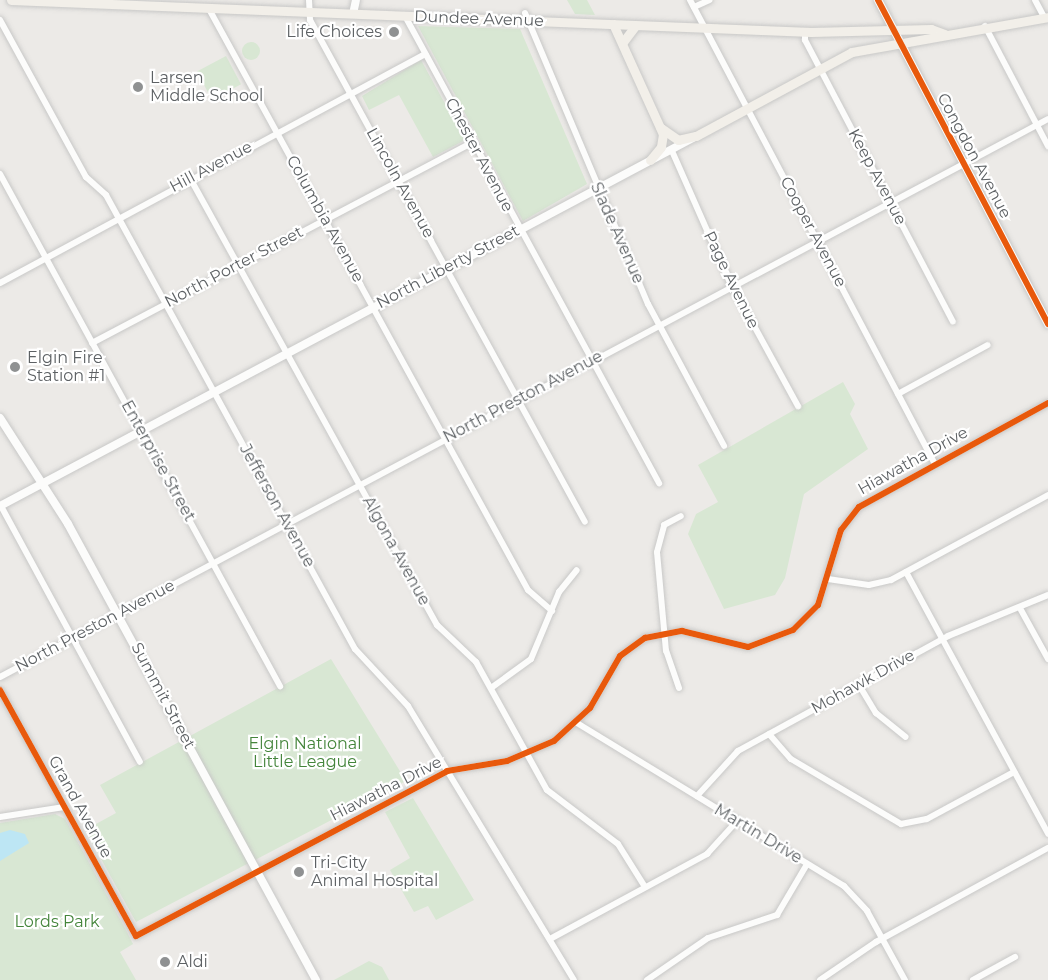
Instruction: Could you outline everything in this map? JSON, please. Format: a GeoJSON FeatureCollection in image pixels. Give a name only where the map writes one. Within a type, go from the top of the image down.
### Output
{"type":"FeatureCollection","features":[{"type":"Feature","properties":{"kind":"main road","name":"Dundee Avenue"},"geometry":{"type":"LineString","coordinates":[[11,0],[163,4],[209,9],[405,16],[525,17],[613,24],[805,32],[942,33]]}},
{"type":"Feature","properties":{"kind":"main road","name":"Dundee Avenue"},"geometry":{"type":"LineString","coordinates":[[901,45],[942,33],[1046,17]]}},
{"type":"Feature","properties":{"kind":"main road"},"geometry":{"type":"LineString","coordinates":[[613,24],[661,128],[661,147],[650,160]]}},
{"type":"Feature","properties":{"kind":"main road"},"geometry":{"type":"LineString","coordinates":[[623,42],[636,25]]}},
{"type":"Feature","properties":{"kind":"main road"},"geometry":{"type":"LineString","coordinates":[[852,52],[895,33]]}},
{"type":"Feature","properties":{"kind":"main road","name":"North Liberty Street"},"geometry":{"type":"LineString","coordinates":[[0,506],[519,228],[650,160],[672,151],[852,52],[901,45]]}},
{"type":"Feature","properties":{"kind":"main road"},"geometry":{"type":"LineString","coordinates":[[661,128],[676,139],[696,136]]}},
{"type":"Feature","properties":{"kind":"main road","name":"Summit Street"},"geometry":{"type":"LineString","coordinates":[[0,418],[45,482],[315,980]]}},
{"type":"Feature","properties":{"kind":"street"},"geometry":{"type":"LineString","coordinates":[[163,4],[182,0]]}},
{"type":"Feature","properties":{"kind":"street","name":"Lincoln Avenue"},"geometry":{"type":"LineString","coordinates":[[309,0],[310,12],[398,181],[585,522]]}},
{"type":"Feature","properties":{"kind":"street"},"geometry":{"type":"LineString","coordinates":[[353,14],[356,0]]}},
{"type":"Feature","properties":{"kind":"street","name":"Cooper Avenue"},"geometry":{"type":"LineString","coordinates":[[690,0],[935,464]]}},
{"type":"Feature","properties":{"kind":"street"},"geometry":{"type":"LineString","coordinates":[[694,7],[710,0]]}},
{"type":"Feature","properties":{"kind":"street"},"geometry":{"type":"LineString","coordinates":[[1035,0],[1046,17]]}},
{"type":"Feature","properties":{"kind":"street","name":"Congdon Avenue"},"geometry":{"type":"LineString","coordinates":[[881,1],[901,45],[1048,324]]}},
{"type":"Feature","properties":{"kind":"street","name":"Columbia Avenue"},"geometry":{"type":"LineString","coordinates":[[209,9],[530,592],[552,611]]}},
{"type":"Feature","properties":{"kind":"street","name":"Chester Avenue"},"geometry":{"type":"LineString","coordinates":[[405,16],[659,483]]}},
{"type":"Feature","properties":{"kind":"street","name":"Slade Avenue"},"geometry":{"type":"LineString","coordinates":[[525,17],[659,326],[724,446]]}},
{"type":"Feature","properties":{"kind":"street","name":"Jefferson Avenue"},"geometry":{"type":"LineString","coordinates":[[0,20],[86,177],[105,193],[358,655],[399,694],[574,980]]}},
{"type":"Feature","properties":{"kind":"street"},"geometry":{"type":"LineString","coordinates":[[985,26],[1048,146]]}},
{"type":"Feature","properties":{"kind":"street","name":"Keep Avenue"},"geometry":{"type":"LineString","coordinates":[[805,32],[820,69],[953,322]]}},
{"type":"Feature","properties":{"kind":"street","name":"Hill Avenue"},"geometry":{"type":"LineString","coordinates":[[0,283],[117,216],[425,54]]}},
{"type":"Feature","properties":{"kind":"street","name":"North Preston Avenue"},"geometry":{"type":"LineString","coordinates":[[0,677],[1048,119]]}},
{"type":"Feature","properties":{"kind":"street","name":"North Porter Street"},"geometry":{"type":"LineString","coordinates":[[92,342],[472,142]]}},
{"type":"Feature","properties":{"kind":"street","name":"Page Avenue"},"geometry":{"type":"LineString","coordinates":[[672,151],[732,286],[798,406]]}},
{"type":"Feature","properties":{"kind":"street","name":"Enterprise Street"},"geometry":{"type":"LineString","coordinates":[[0,174],[280,686]]}},
{"type":"Feature","properties":{"kind":"street","name":"Algona Avenue"},"geometry":{"type":"LineString","coordinates":[[190,178],[437,625],[474,660],[549,794],[618,844],[645,887]]}},
{"type":"Feature","properties":{"kind":"street"},"geometry":{"type":"LineString","coordinates":[[898,394],[988,345]]}},
{"type":"Feature","properties":{"kind":"street","name":"Hiawatha Drive"},"geometry":{"type":"LineString","coordinates":[[136,936],[447,771],[527,754],[577,723],[623,652],[664,631],[691,632],[734,647],[766,644],[808,618],[828,579],[839,537],[852,514],[935,464],[1048,403]]}},
{"type":"Feature","properties":{"kind":"street"},"geometry":{"type":"LineString","coordinates":[[828,579],[869,585],[906,572],[1048,495]]}},
{"type":"Feature","properties":{"kind":"street"},"geometry":{"type":"LineString","coordinates":[[0,506],[140,762]]}},
{"type":"Feature","properties":{"kind":"street"},"geometry":{"type":"LineString","coordinates":[[679,688],[664,631],[658,540],[665,523],[681,516]]}},
{"type":"Feature","properties":{"kind":"street"},"geometry":{"type":"LineString","coordinates":[[491,688],[529,662],[552,611],[578,570]]}},
{"type":"Feature","properties":{"kind":"street"},"geometry":{"type":"LineString","coordinates":[[906,572],[1048,834]]}},
{"type":"Feature","properties":{"kind":"street","name":"Mohawk Drive"},"geometry":{"type":"LineString","coordinates":[[696,796],[726,760],[769,734],[943,639],[1021,610],[1048,595]]}},
{"type":"Feature","properties":{"kind":"street"},"geometry":{"type":"LineString","coordinates":[[1021,610],[1048,659]]}},
{"type":"Feature","properties":{"kind":"street"},"geometry":{"type":"LineString","coordinates":[[859,685],[876,713],[906,737]]}},
{"type":"Feature","properties":{"kind":"street","name":"Grand Avenue"},"geometry":{"type":"LineString","coordinates":[[0,690],[136,936]]}},
{"type":"Feature","properties":{"kind":"street","name":"Martin Drive"},"geometry":{"type":"LineString","coordinates":[[577,723],[851,891],[882,938],[904,980]]}},
{"type":"Feature","properties":{"kind":"street"},"geometry":{"type":"LineString","coordinates":[[769,734],[790,759],[901,824],[927,819],[1014,772]]}},
{"type":"Feature","properties":{"kind":"street"},"geometry":{"type":"LineString","coordinates":[[0,817],[64,807]]}},
{"type":"Feature","properties":{"kind":"street"},"geometry":{"type":"LineString","coordinates":[[550,939],[712,851],[737,821]]}},
{"type":"Feature","properties":{"kind":"street"},"geometry":{"type":"LineString","coordinates":[[819,980],[882,938],[1048,848]]}},
{"type":"Feature","properties":{"kind":"street"},"geometry":{"type":"LineString","coordinates":[[647,980],[708,938],[779,914],[807,864]]}},
{"type":"Feature","properties":{"kind":"street"},"geometry":{"type":"LineString","coordinates":[[973,980],[1015,957]]}},
{"type":"Feature","properties":{"kind":"green space"},"geometry":{"type":"Polygon","coordinates":[[[567,0],[587,0],[595,15],[575,14],[567,0]]]}},
{"type":"Feature","properties":{"kind":"green space"},"geometry":{"type":"Polygon","coordinates":[[[418,26],[520,29],[587,184],[523,221],[418,26]]]}},
{"type":"Feature","properties":{"kind":"green space"},"geometry":{"type":"Polygon","coordinates":[[[247,42],[255,42],[260,47],[258,58],[247,60],[242,55],[242,47],[247,42]]]}},
{"type":"Feature","properties":{"kind":"green space"},"geometry":{"type":"Polygon","coordinates":[[[226,56],[241,84],[212,100],[197,71],[226,56]]]}},
{"type":"Feature","properties":{"kind":"green space"},"geometry":{"type":"Polygon","coordinates":[[[421,60],[465,140],[433,157],[399,95],[369,110],[362,96],[421,60]]]}},
{"type":"Feature","properties":{"kind":"green space"},"geometry":{"type":"Polygon","coordinates":[[[843,382],[855,404],[850,414],[868,449],[804,494],[785,578],[775,595],[724,609],[688,534],[696,514],[718,502],[698,465],[843,382]]]}},
{"type":"Feature","properties":{"kind":"green space","name":"Elgin National Little League"},"geometry":{"type":"Polygon","coordinates":[[[331,659],[406,781],[136,922],[85,830],[116,813],[100,785],[331,659]]]}},
{"type":"Feature","properties":{"kind":"green space"},"geometry":{"type":"Polygon","coordinates":[[[413,798],[474,900],[436,920],[428,906],[414,912],[390,870],[410,858],[385,812],[413,798]]]}},
{"type":"Feature","properties":{"kind":"green space","name":"Lords Park"},"geometry":{"type":"Polygon","coordinates":[[[55,814],[65,819],[133,944],[120,952],[136,980],[0,980],[0,823],[55,814]]]}},
{"type":"Feature","properties":{"kind":"green space"},"geometry":{"type":"Polygon","coordinates":[[[369,961],[382,967],[389,980],[334,980],[369,961]]]}},
{"type":"Feature","properties":{"kind":"water"},"geometry":{"type":"Polygon","coordinates":[[[10,830],[25,834],[29,843],[0,861],[0,833],[10,830]]]}},
{"type":"Feature","properties":{"kind":"cycle path"},"geometry":{"type":"LineString","coordinates":[[878,0],[1048,324]]}},
{"type":"Feature","properties":{"kind":"cycle path"},"geometry":{"type":"LineString","coordinates":[[0,690],[136,936],[447,771],[507,761],[554,741],[590,708],[620,656],[645,638],[682,631],[748,647],[793,630],[818,605],[841,530],[859,507],[1048,403]]}},
{"type":"Feature","properties":{"kind":"place","name":"Life Choices"},"geometry":{"type":"Point","coordinates":[394,32]}},
{"type":"Feature","properties":{"kind":"place","name":"Larsen Middle School"},"geometry":{"type":"Point","coordinates":[138,87]}},
{"type":"Feature","properties":{"kind":"place","name":"Elgin Fire Station #1"},"geometry":{"type":"Point","coordinates":[15,367]}},
{"type":"Feature","properties":{"kind":"place","name":"Tri-City Animal Hospital"},"geometry":{"type":"Point","coordinates":[299,872]}},
{"type":"Feature","properties":{"kind":"place","name":"Aldi"},"geometry":{"type":"Point","coordinates":[165,962]}}]}
